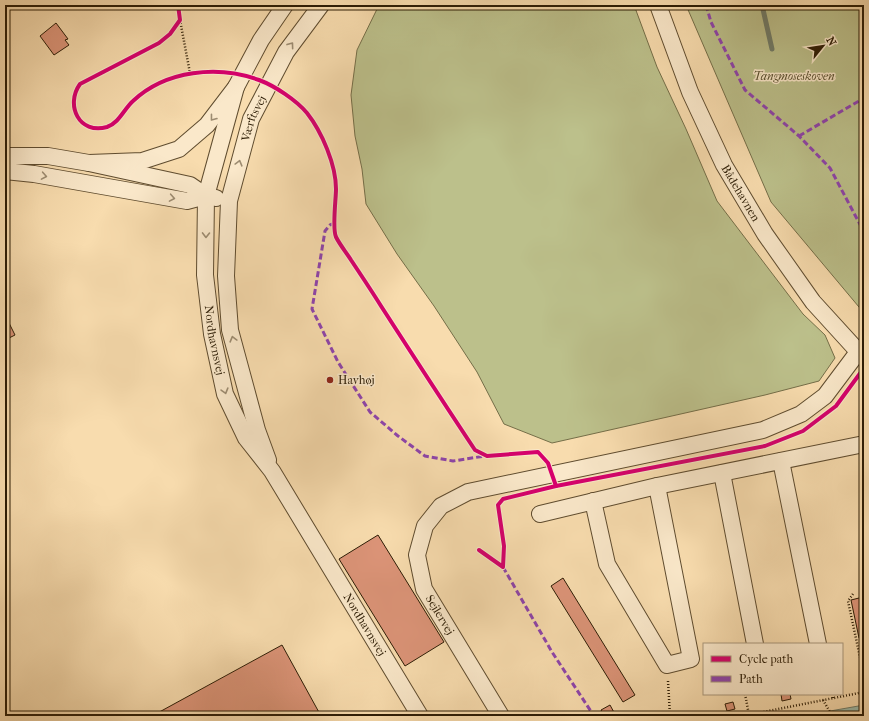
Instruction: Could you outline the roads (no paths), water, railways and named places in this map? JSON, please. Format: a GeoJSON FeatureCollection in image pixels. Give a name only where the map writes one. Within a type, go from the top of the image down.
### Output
{"type":"FeatureCollection","features":[{"type":"Feature","properties":{"kind":"street","name":"Værftsvej"},"geometry":{"type":"LineString","coordinates":[[89,163],[142,161],[179,149],[207,125],[236,87],[261,40],[285,5]]}},
{"type":"Feature","properties":{"kind":"street","name":"Værftsvej"},"geometry":{"type":"LineString","coordinates":[[5,156],[48,156],[89,163],[190,185],[206,196],[229,201],[251,120],[286,52],[321,5]]}},
{"type":"Feature","properties":{"kind":"street","name":"Bådehavnen"},"geometry":{"type":"LineString","coordinates":[[658,5],[690,92],[724,165],[765,234],[813,302],[861,355]]}},
{"type":"Feature","properties":{"kind":"street","name":"Værftsvej"},"geometry":{"type":"LineString","coordinates":[[206,196],[236,87]]}},
{"type":"Feature","properties":{"kind":"street","name":"Værftsvej"},"geometry":{"type":"LineString","coordinates":[[5,171],[34,174],[187,201],[206,196]]}},
{"type":"Feature","properties":{"kind":"street","name":"Nordhavnsvej"},"geometry":{"type":"LineString","coordinates":[[206,196],[205,275],[212,334],[225,394],[246,438],[272,471],[420,716]]}},
{"type":"Feature","properties":{"kind":"street","name":"Nordhavnsvej"},"geometry":{"type":"LineString","coordinates":[[229,201],[226,276],[230,330],[257,430],[272,471]]}},
{"type":"Feature","properties":{"kind":"street","name":"Sejlervej"},"geometry":{"type":"LineString","coordinates":[[501,716],[424,589],[417,555],[425,526],[441,506],[468,492],[763,430],[801,414],[825,396],[861,355]]}},
{"type":"Feature","properties":{"kind":"street"},"geometry":{"type":"LineString","coordinates":[[540,514],[657,486],[864,444]]}},
{"type":"Feature","properties":{"kind":"street"},"geometry":{"type":"LineString","coordinates":[[781,461],[818,643]]}},
{"type":"Feature","properties":{"kind":"street"},"geometry":{"type":"LineString","coordinates":[[722,473],[755,643]]}},
{"type":"Feature","properties":{"kind":"street"},"geometry":{"type":"LineString","coordinates":[[593,502],[607,564],[667,665],[691,659],[657,486]]}},
{"type":"Feature","properties":{"kind":"waterway"},"geometry":{"type":"LineString","coordinates":[[762,5],[772,49]]}},
{"type":"Feature","properties":{"kind":"place","name":"Havhøj"},"geometry":{"type":"Point","coordinates":[330,380]}},
{"type":"Feature","properties":{"kind":"park label","name":"Tangmoseskoven"},"geometry":{"type":"Point","coordinates":[794,76]}}]}
